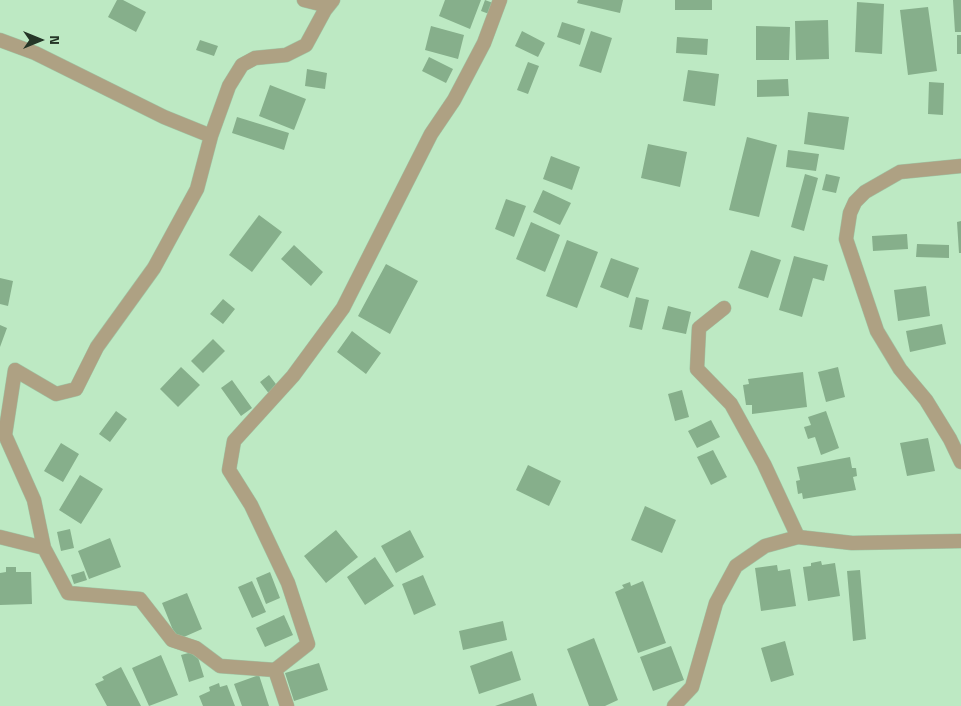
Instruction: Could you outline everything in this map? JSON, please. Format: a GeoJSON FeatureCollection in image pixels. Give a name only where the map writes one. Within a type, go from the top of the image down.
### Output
{"type":"FeatureCollection","features":[{"type":"Feature","properties":{"kind":"street"},"geometry":{"type":"LineString","coordinates":[[304,0],[330,3],[306,45],[286,55],[255,58],[242,65],[229,86],[211,136],[197,189],[154,268],[97,347],[76,389],[56,394],[16,370],[2,435],[34,500],[44,548],[68,593],[140,599],[172,640],[196,648],[220,666],[274,670],[308,644],[288,583],[251,505],[229,470],[234,441],[292,376],[343,308],[423,150],[454,100],[484,43],[500,0]]}},
{"type":"Feature","properties":{"kind":"street"},"geometry":{"type":"LineString","coordinates":[[0,40],[35,53],[164,117],[211,136]]}},
{"type":"Feature","properties":{"kind":"street"},"geometry":{"type":"LineString","coordinates":[[961,166],[900,172],[865,192],[855,202],[850,213],[846,239],[876,331],[900,369],[926,400],[950,439],[961,462]]}},
{"type":"Feature","properties":{"kind":"street"},"geometry":{"type":"LineString","coordinates":[[724,308],[699,328],[697,369],[731,404],[764,464],[798,537]]}},
{"type":"Feature","properties":{"kind":"street"},"geometry":{"type":"LineString","coordinates":[[0,537],[44,548]]}},
{"type":"Feature","properties":{"kind":"street"},"geometry":{"type":"LineString","coordinates":[[674,706],[692,686],[716,603],[736,566],[765,546],[798,537],[852,543],[961,541]]}},
{"type":"Feature","properties":{"kind":"street"},"geometry":{"type":"LineString","coordinates":[[274,670],[287,706]]}},
{"type":"Feature","properties":{"kind":"building"},"geometry":{"type":"Polygon","coordinates":[[[117,0],[123,0],[146,12],[136,32],[108,17],[117,0]]]}},
{"type":"Feature","properties":{"kind":"building"},"geometry":{"type":"Polygon","coordinates":[[[445,0],[481,0],[470,29],[439,16],[445,0]]]}},
{"type":"Feature","properties":{"kind":"building"},"geometry":{"type":"Polygon","coordinates":[[[485,0],[493,3],[489,14],[481,11],[485,0]]]}},
{"type":"Feature","properties":{"kind":"building"},"geometry":{"type":"Polygon","coordinates":[[[578,0],[623,0],[620,13],[577,3],[578,0]]]}},
{"type":"Feature","properties":{"kind":"building"},"geometry":{"type":"Polygon","coordinates":[[[675,0],[712,0],[712,10],[675,10],[675,0]]]}},
{"type":"Feature","properties":{"kind":"building"},"geometry":{"type":"Polygon","coordinates":[[[953,0],[961,0],[961,32],[955,32],[953,0]]]}},
{"type":"Feature","properties":{"kind":"building"},"geometry":{"type":"Polygon","coordinates":[[[857,2],[884,4],[882,54],[855,52],[857,2]]]}},
{"type":"Feature","properties":{"kind":"building"},"geometry":{"type":"Polygon","coordinates":[[[928,7],[937,71],[908,75],[900,10],[928,7]]]}},
{"type":"Feature","properties":{"kind":"building"},"geometry":{"type":"Polygon","coordinates":[[[828,20],[829,59],[796,60],[795,21],[828,20]]]}},
{"type":"Feature","properties":{"kind":"building"},"geometry":{"type":"Polygon","coordinates":[[[562,22],[585,29],[580,45],[557,37],[562,22]]]}},
{"type":"Feature","properties":{"kind":"building"},"geometry":{"type":"Polygon","coordinates":[[[431,26],[464,35],[458,59],[425,50],[431,26]]]}},
{"type":"Feature","properties":{"kind":"building"},"geometry":{"type":"Polygon","coordinates":[[[756,26],[790,27],[789,60],[756,60],[756,26]]]}},
{"type":"Feature","properties":{"kind":"building"},"geometry":{"type":"Polygon","coordinates":[[[522,31],[545,43],[538,57],[515,46],[522,31]]]}},
{"type":"Feature","properties":{"kind":"building"},"geometry":{"type":"Polygon","coordinates":[[[591,31],[612,38],[601,73],[579,66],[591,31]]]}},
{"type":"Feature","properties":{"kind":"building"},"geometry":{"type":"Polygon","coordinates":[[[957,35],[961,35],[961,54],[957,54],[957,35]]]}},
{"type":"Feature","properties":{"kind":"building"},"geometry":{"type":"Polygon","coordinates":[[[677,37],[708,39],[707,55],[676,53],[677,37]]]}},
{"type":"Feature","properties":{"kind":"building"},"geometry":{"type":"Polygon","coordinates":[[[200,40],[218,46],[214,56],[196,50],[200,40]]]}},
{"type":"Feature","properties":{"kind":"building"},"geometry":{"type":"Polygon","coordinates":[[[429,57],[453,69],[446,83],[422,71],[429,57]]]}},
{"type":"Feature","properties":{"kind":"building"},"geometry":{"type":"Polygon","coordinates":[[[528,62],[539,66],[528,94],[517,90],[528,62]]]}},
{"type":"Feature","properties":{"kind":"building"},"geometry":{"type":"Polygon","coordinates":[[[307,69],[327,73],[325,89],[305,86],[307,69]]]}},
{"type":"Feature","properties":{"kind":"building"},"geometry":{"type":"Polygon","coordinates":[[[688,70],[719,74],[715,106],[683,101],[688,70]]]}},
{"type":"Feature","properties":{"kind":"building"},"geometry":{"type":"Polygon","coordinates":[[[788,79],[789,96],[757,97],[757,80],[788,79]]]}},
{"type":"Feature","properties":{"kind":"building"},"geometry":{"type":"Polygon","coordinates":[[[929,82],[944,83],[943,115],[928,114],[929,82]]]}},
{"type":"Feature","properties":{"kind":"building"},"geometry":{"type":"Polygon","coordinates":[[[270,85],[306,99],[294,130],[259,116],[270,85]]]}},
{"type":"Feature","properties":{"kind":"building"},"geometry":{"type":"Polygon","coordinates":[[[808,112],[849,117],[844,150],[804,144],[808,112]]]}},
{"type":"Feature","properties":{"kind":"building"},"geometry":{"type":"Polygon","coordinates":[[[237,117],[289,133],[284,150],[232,133],[237,117]]]}},
{"type":"Feature","properties":{"kind":"building"},"geometry":{"type":"Polygon","coordinates":[[[747,137],[777,145],[759,217],[729,210],[747,137]]]}},
{"type":"Feature","properties":{"kind":"building"},"geometry":{"type":"Polygon","coordinates":[[[648,144],[687,152],[680,187],[641,178],[648,144]]]}},
{"type":"Feature","properties":{"kind":"building"},"geometry":{"type":"Polygon","coordinates":[[[788,150],[819,154],[816,171],[786,167],[788,150]]]}},
{"type":"Feature","properties":{"kind":"building"},"geometry":{"type":"Polygon","coordinates":[[[551,156],[580,167],[572,190],[543,179],[551,156]]]}},
{"type":"Feature","properties":{"kind":"building"},"geometry":{"type":"Polygon","coordinates":[[[805,174],[818,178],[804,231],[791,227],[805,174]]]}},
{"type":"Feature","properties":{"kind":"building"},"geometry":{"type":"Polygon","coordinates":[[[826,174],[840,177],[836,193],[822,190],[826,174]]]}},
{"type":"Feature","properties":{"kind":"building"},"geometry":{"type":"Polygon","coordinates":[[[543,190],[571,203],[560,225],[533,212],[543,190]]]}},
{"type":"Feature","properties":{"kind":"building"},"geometry":{"type":"Polygon","coordinates":[[[506,199],[526,206],[514,237],[495,229],[506,199]]]}},
{"type":"Feature","properties":{"kind":"building"},"geometry":{"type":"Polygon","coordinates":[[[259,215],[282,232],[252,272],[229,255],[259,215]]]}},
{"type":"Feature","properties":{"kind":"building"},"geometry":{"type":"Polygon","coordinates":[[[961,221],[961,253],[959,253],[957,222],[961,221]]]}},
{"type":"Feature","properties":{"kind":"building"},"geometry":{"type":"Polygon","coordinates":[[[531,222],[560,235],[545,272],[516,259],[531,222]]]}},
{"type":"Feature","properties":{"kind":"building"},"geometry":{"type":"Polygon","coordinates":[[[907,234],[908,249],[873,251],[872,236],[907,234]]]}},
{"type":"Feature","properties":{"kind":"building"},"geometry":{"type":"Polygon","coordinates":[[[567,240],[598,252],[577,308],[546,296],[567,240]]]}},
{"type":"Feature","properties":{"kind":"building"},"geometry":{"type":"Polygon","coordinates":[[[917,244],[949,245],[949,258],[916,257],[917,244]]]}},
{"type":"Feature","properties":{"kind":"building"},"geometry":{"type":"Polygon","coordinates":[[[294,245],[323,272],[311,286],[281,259],[294,245]]]}},
{"type":"Feature","properties":{"kind":"building"},"geometry":{"type":"Polygon","coordinates":[[[751,250],[781,260],[768,298],[738,288],[751,250]]]}},
{"type":"Feature","properties":{"kind":"building"},"geometry":{"type":"Polygon","coordinates":[[[794,256],[828,265],[824,281],[813,278],[802,317],[779,310],[794,256]]]}},
{"type":"Feature","properties":{"kind":"building"},"geometry":{"type":"Polygon","coordinates":[[[611,258],[639,268],[628,298],[600,287],[611,258]]]}},
{"type":"Feature","properties":{"kind":"building"},"geometry":{"type":"Polygon","coordinates":[[[386,264],[418,281],[390,334],[358,316],[386,264]]]}},
{"type":"Feature","properties":{"kind":"building"},"geometry":{"type":"Polygon","coordinates":[[[0,278],[13,281],[8,306],[0,304],[0,278]]]}},
{"type":"Feature","properties":{"kind":"building"},"geometry":{"type":"Polygon","coordinates":[[[926,286],[930,316],[898,321],[894,290],[926,286]]]}},
{"type":"Feature","properties":{"kind":"building"},"geometry":{"type":"Polygon","coordinates":[[[636,297],[649,300],[642,330],[629,327],[636,297]]]}},
{"type":"Feature","properties":{"kind":"building"},"geometry":{"type":"Polygon","coordinates":[[[223,299],[235,309],[223,324],[210,314],[223,299]]]}},
{"type":"Feature","properties":{"kind":"building"},"geometry":{"type":"Polygon","coordinates":[[[668,306],[691,312],[686,334],[662,329],[668,306]]]}},
{"type":"Feature","properties":{"kind":"building"},"geometry":{"type":"Polygon","coordinates":[[[942,324],[946,344],[910,352],[906,331],[942,324]]]}},
{"type":"Feature","properties":{"kind":"building"},"geometry":{"type":"Polygon","coordinates":[[[0,325],[7,328],[0,347],[0,325]]]}},
{"type":"Feature","properties":{"kind":"building"},"geometry":{"type":"Polygon","coordinates":[[[352,331],[381,353],[366,374],[337,352],[352,331]]]}},
{"type":"Feature","properties":{"kind":"building"},"geometry":{"type":"Polygon","coordinates":[[[213,339],[225,351],[203,373],[191,361],[213,339]]]}},
{"type":"Feature","properties":{"kind":"building"},"geometry":{"type":"Polygon","coordinates":[[[181,367],[200,385],[178,407],[160,389],[181,367]]]}},
{"type":"Feature","properties":{"kind":"building"},"geometry":{"type":"Polygon","coordinates":[[[838,367],[845,397],[826,402],[818,372],[838,367]]]}},
{"type":"Feature","properties":{"kind":"building"},"geometry":{"type":"Polygon","coordinates":[[[803,372],[807,407],[752,414],[752,405],[746,405],[743,385],[749,384],[748,379],[803,372]]]}},
{"type":"Feature","properties":{"kind":"building"},"geometry":{"type":"Polygon","coordinates":[[[269,375],[279,388],[270,395],[260,382],[269,375]]]}},
{"type":"Feature","properties":{"kind":"building"},"geometry":{"type":"Polygon","coordinates":[[[232,380],[252,408],[241,416],[221,388],[232,380]]]}},
{"type":"Feature","properties":{"kind":"building"},"geometry":{"type":"Polygon","coordinates":[[[682,390],[689,417],[675,421],[668,394],[682,390]]]}},
{"type":"Feature","properties":{"kind":"building"},"geometry":{"type":"Polygon","coordinates":[[[116,411],[127,419],[110,442],[99,434],[116,411]]]}},
{"type":"Feature","properties":{"kind":"building"},"geometry":{"type":"Polygon","coordinates":[[[826,411],[839,448],[821,455],[815,437],[808,439],[804,427],[811,425],[808,417],[826,411]]]}},
{"type":"Feature","properties":{"kind":"building"},"geometry":{"type":"Polygon","coordinates":[[[711,420],[720,437],[697,448],[688,431],[711,420]]]}},
{"type":"Feature","properties":{"kind":"building"},"geometry":{"type":"Polygon","coordinates":[[[928,438],[935,471],[907,476],[900,443],[928,438]]]}},
{"type":"Feature","properties":{"kind":"building"},"geometry":{"type":"Polygon","coordinates":[[[61,443],[79,454],[63,482],[44,471],[61,443]]]}},
{"type":"Feature","properties":{"kind":"building"},"geometry":{"type":"Polygon","coordinates":[[[713,450],[727,477],[711,485],[697,457],[713,450]]]}},
{"type":"Feature","properties":{"kind":"building"},"geometry":{"type":"Polygon","coordinates":[[[850,457],[852,468],[856,468],[857,476],[853,477],[856,490],[803,499],[802,493],[798,494],[796,481],[800,480],[797,467],[850,457]]]}},
{"type":"Feature","properties":{"kind":"building"},"geometry":{"type":"Polygon","coordinates":[[[528,465],[561,481],[549,506],[516,490],[528,465]]]}},
{"type":"Feature","properties":{"kind":"building"},"geometry":{"type":"Polygon","coordinates":[[[80,475],[103,489],[81,524],[59,510],[80,475]]]}},
{"type":"Feature","properties":{"kind":"building"},"geometry":{"type":"Polygon","coordinates":[[[645,506],[676,520],[662,553],[631,540],[645,506]]]}},
{"type":"Feature","properties":{"kind":"building"},"geometry":{"type":"Polygon","coordinates":[[[70,529],[74,548],[61,551],[57,532],[70,529]]]}},
{"type":"Feature","properties":{"kind":"building"},"geometry":{"type":"Polygon","coordinates":[[[336,530],[358,557],[326,583],[304,556],[336,530]]]}},
{"type":"Feature","properties":{"kind":"building"},"geometry":{"type":"Polygon","coordinates":[[[410,530],[424,557],[396,573],[381,546],[410,530]]]}},
{"type":"Feature","properties":{"kind":"building"},"geometry":{"type":"Polygon","coordinates":[[[110,538],[121,567],[89,579],[78,551],[110,538]]]}},
{"type":"Feature","properties":{"kind":"building"},"geometry":{"type":"Polygon","coordinates":[[[375,557],[394,586],[365,605],[347,577],[375,557]]]}},
{"type":"Feature","properties":{"kind":"building"},"geometry":{"type":"Polygon","coordinates":[[[821,561],[822,565],[835,563],[840,596],[808,601],[803,567],[811,566],[811,563],[821,561]]]}},
{"type":"Feature","properties":{"kind":"building"},"geometry":{"type":"Polygon","coordinates":[[[777,565],[778,571],[790,569],[796,606],[761,611],[755,568],[777,565]]]}},
{"type":"Feature","properties":{"kind":"building"},"geometry":{"type":"Polygon","coordinates":[[[6,567],[16,567],[16,572],[31,572],[32,604],[0,605],[0,573],[6,572],[6,567]]]}},
{"type":"Feature","properties":{"kind":"building"},"geometry":{"type":"Polygon","coordinates":[[[860,570],[866,639],[853,641],[847,571],[860,570]]]}},
{"type":"Feature","properties":{"kind":"building"},"geometry":{"type":"Polygon","coordinates":[[[84,571],[87,580],[74,584],[71,575],[84,571]]]}},
{"type":"Feature","properties":{"kind":"building"},"geometry":{"type":"Polygon","coordinates":[[[270,572],[280,598],[266,604],[256,578],[270,572]]]}},
{"type":"Feature","properties":{"kind":"building"},"geometry":{"type":"Polygon","coordinates":[[[423,575],[436,605],[414,615],[402,584],[423,575]]]}},
{"type":"Feature","properties":{"kind":"building"},"geometry":{"type":"Polygon","coordinates":[[[252,581],[266,612],[252,618],[238,587],[252,581]]]}},
{"type":"Feature","properties":{"kind":"building"},"geometry":{"type":"Polygon","coordinates":[[[643,581],[666,643],[638,653],[615,592],[624,588],[622,585],[630,582],[631,586],[643,581]]]}},
{"type":"Feature","properties":{"kind":"building"},"geometry":{"type":"Polygon","coordinates":[[[187,593],[202,629],[177,640],[162,603],[187,593]]]}},
{"type":"Feature","properties":{"kind":"building"},"geometry":{"type":"Polygon","coordinates":[[[284,615],[293,635],[265,647],[256,628],[284,615]]]}},
{"type":"Feature","properties":{"kind":"building"},"geometry":{"type":"Polygon","coordinates":[[[503,621],[507,640],[463,650],[459,631],[503,621]]]}},
{"type":"Feature","properties":{"kind":"building"},"geometry":{"type":"Polygon","coordinates":[[[594,638],[618,700],[605,706],[589,706],[567,649],[594,638]]]}},
{"type":"Feature","properties":{"kind":"building"},"geometry":{"type":"Polygon","coordinates":[[[785,641],[794,675],[771,682],[761,648],[785,641]]]}},
{"type":"Feature","properties":{"kind":"building"},"geometry":{"type":"Polygon","coordinates":[[[671,646],[684,680],[653,691],[640,657],[671,646]]]}},
{"type":"Feature","properties":{"kind":"building"},"geometry":{"type":"Polygon","coordinates":[[[196,651],[204,677],[189,682],[181,655],[196,651]]]}},
{"type":"Feature","properties":{"kind":"building"},"geometry":{"type":"Polygon","coordinates":[[[512,651],[521,680],[479,694],[470,666],[512,651]]]}},
{"type":"Feature","properties":{"kind":"building"},"geometry":{"type":"Polygon","coordinates":[[[161,655],[178,695],[149,706],[132,668],[161,655]]]}},
{"type":"Feature","properties":{"kind":"building"},"geometry":{"type":"Polygon","coordinates":[[[319,663],[328,690],[294,701],[285,673],[319,663]]]}},
{"type":"Feature","properties":{"kind":"building"},"geometry":{"type":"Polygon","coordinates":[[[121,667],[141,706],[107,706],[95,684],[104,680],[102,677],[121,667]]]}},
{"type":"Feature","properties":{"kind":"building"},"geometry":{"type":"Polygon","coordinates":[[[259,675],[269,706],[242,706],[234,684],[259,675]]]}},
{"type":"Feature","properties":{"kind":"building"},"geometry":{"type":"Polygon","coordinates":[[[219,683],[220,687],[227,685],[235,706],[203,706],[199,696],[210,691],[209,687],[219,683]]]}},
{"type":"Feature","properties":{"kind":"building"},"geometry":{"type":"Polygon","coordinates":[[[533,693],[537,706],[495,706],[533,693]]]}}]}
